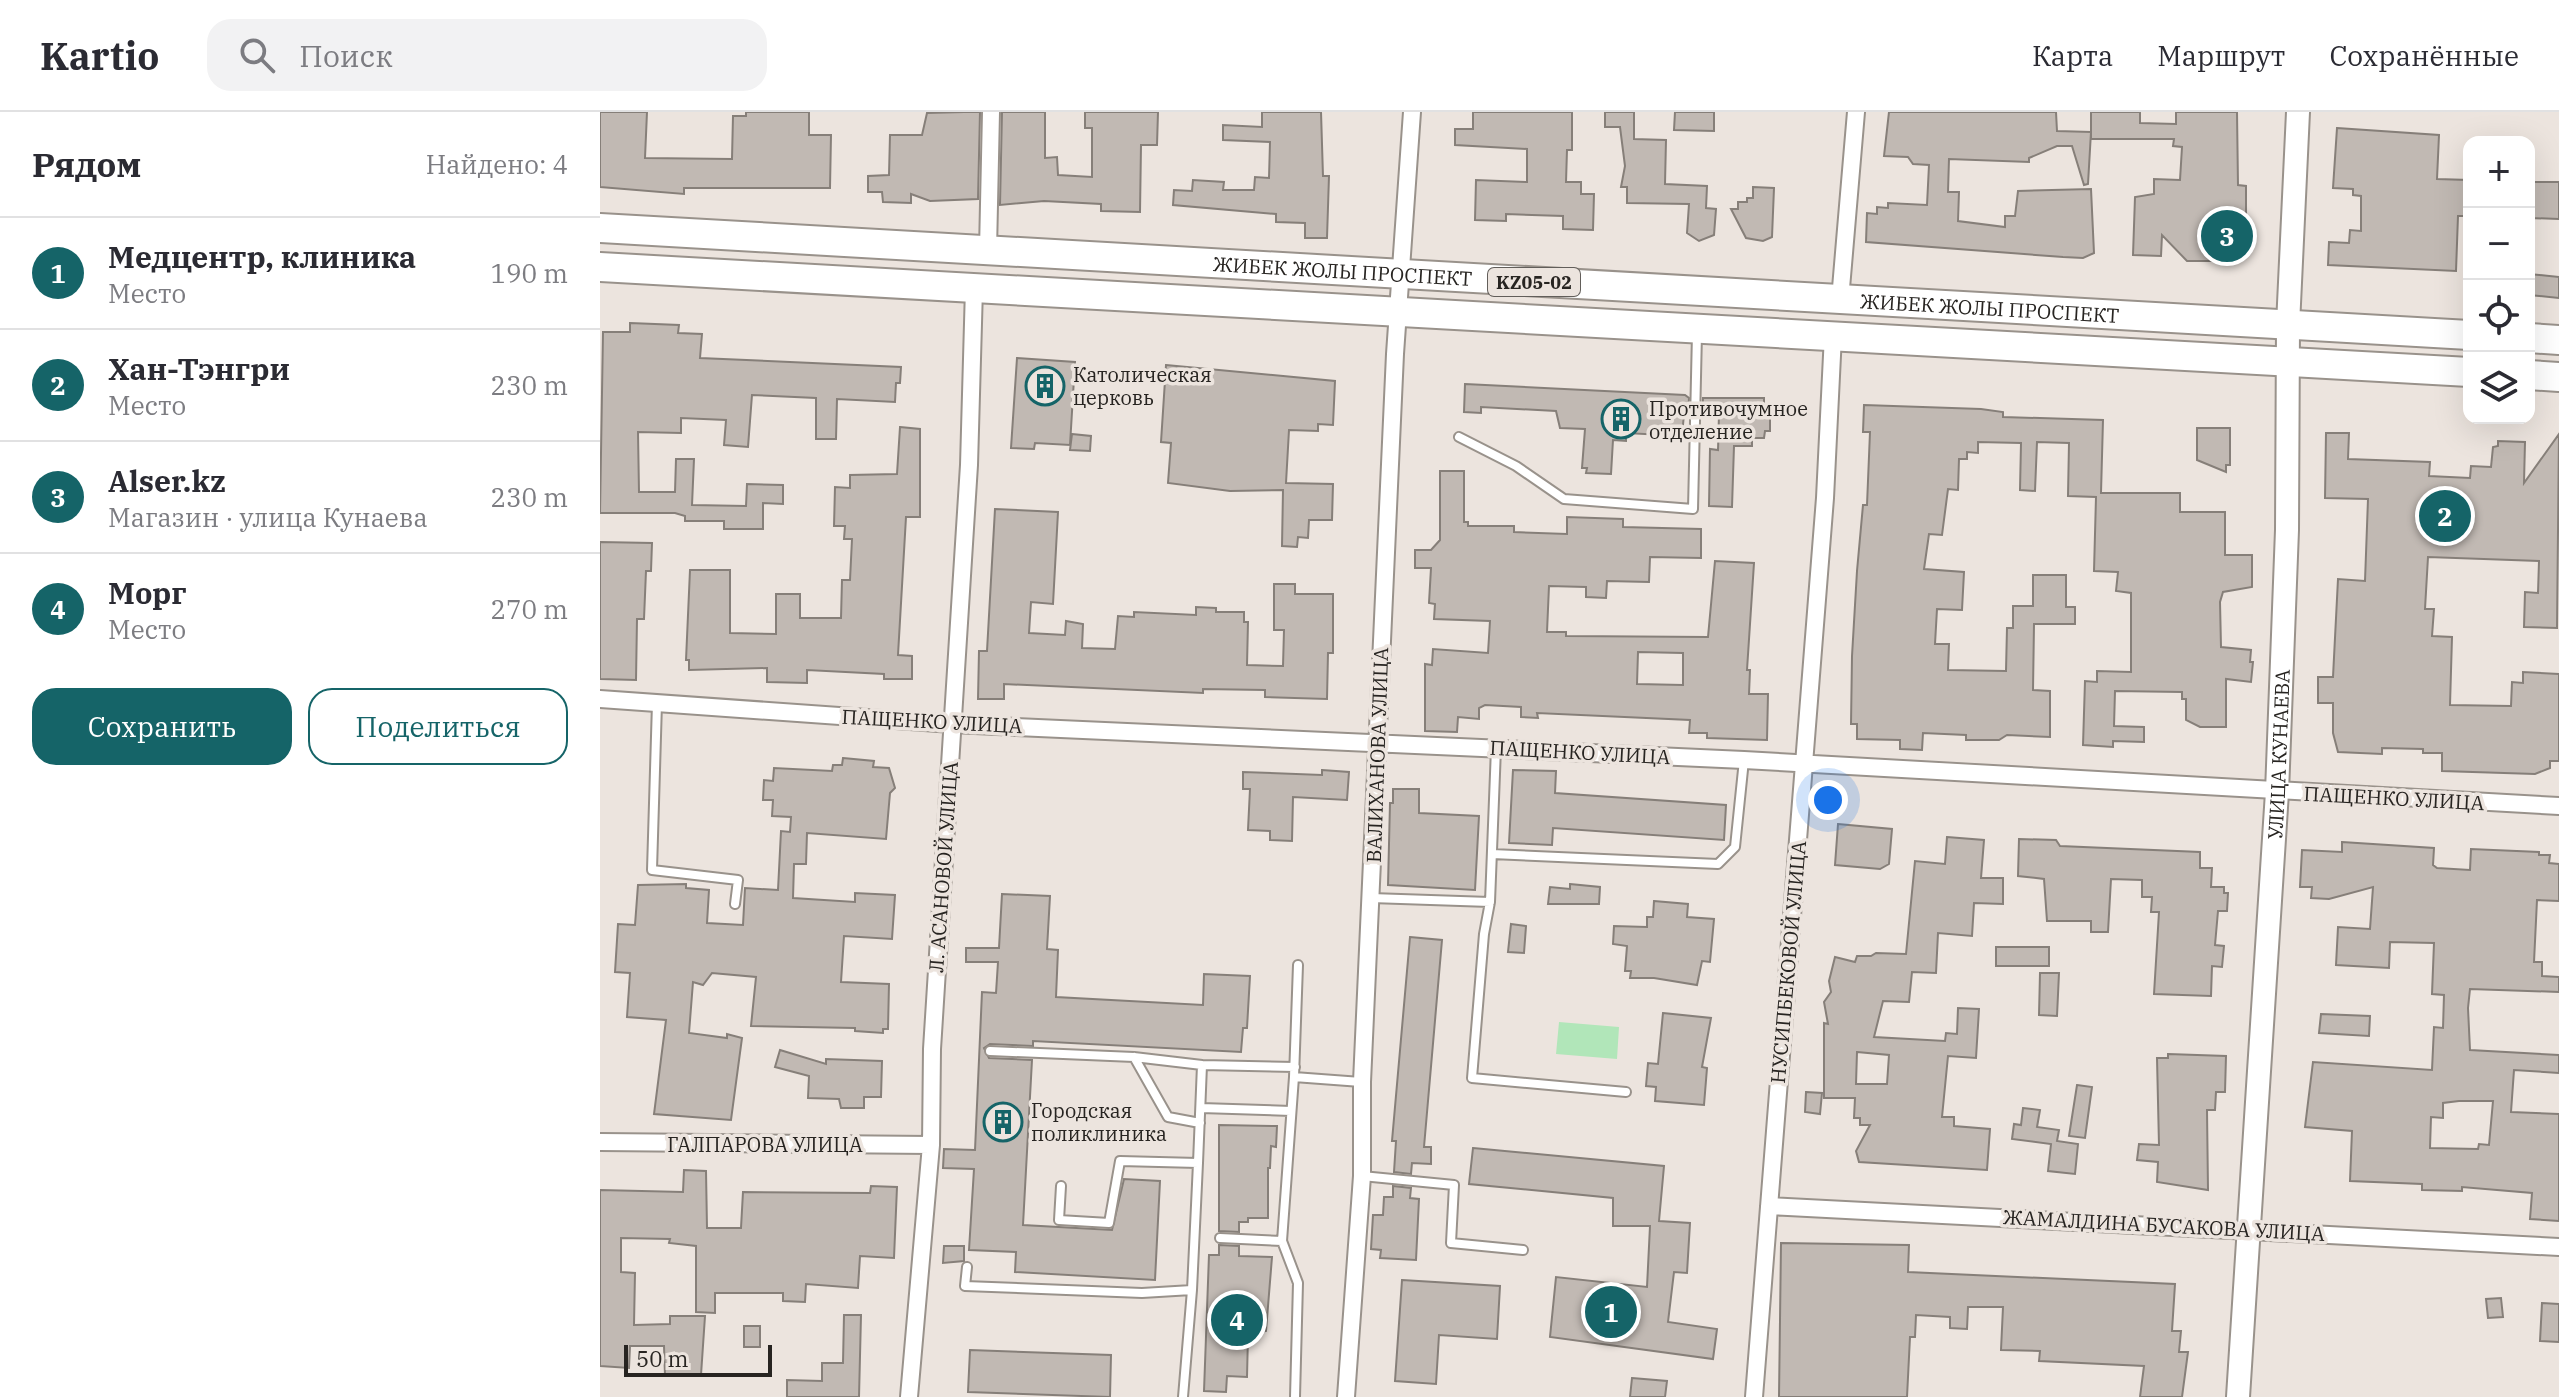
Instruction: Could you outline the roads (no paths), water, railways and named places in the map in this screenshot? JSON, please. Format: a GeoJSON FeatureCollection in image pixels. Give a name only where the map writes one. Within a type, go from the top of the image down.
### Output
{"type":"FeatureCollection","features":[{"type":"Feature","properties":{"kind":"highway","name":"ЖИБЕК ЖОЛЫ ПРОСПЕКТ"},"geometry":{"type":"LineString","coordinates":[[600,228],[2463,335]]}},
{"type":"Feature","properties":{"kind":"highway","name":"ЖИБЕК ЖОЛЫ ПРОСПЕКТ"},"geometry":{"type":"LineString","coordinates":[[600,267],[2463,372]]}},
{"type":"Feature","properties":{"kind":"highway"},"geometry":{"type":"LineString","coordinates":[[2535,338],[2559,340]]}},
{"type":"Feature","properties":{"kind":"highway"},"geometry":{"type":"LineString","coordinates":[[2535,375],[2559,377]]}},
{"type":"Feature","properties":{"kind":"main road","name":"УЛИЦА КУНАЕВА"},"geometry":{"type":"LineString","coordinates":[[2238,1397],[2277,792],[2288,325],[2298,112]]}},
{"type":"Feature","properties":{"kind":"street"},"geometry":{"type":"LineString","coordinates":[[988,250],[991,112]]}},
{"type":"Feature","properties":{"kind":"street","name":"ВАЛИХАНОВА УЛИЦА"},"geometry":{"type":"LineString","coordinates":[[1346,1397],[1362,1176],[1362,1082],[1399,311],[1412,112]]}},
{"type":"Feature","properties":{"kind":"street"},"geometry":{"type":"LineString","coordinates":[[1840,300],[1856,112]]}},
{"type":"Feature","properties":{"kind":"street","name":"Л. АСАНОВОЙ УЛИЦА"},"geometry":{"type":"LineString","coordinates":[[909,1397],[931,1145],[932,1049],[969,465],[974,288]]}},
{"type":"Feature","properties":{"kind":"street","name":"НУСИПБЕКОВОЙ УЛИЦА"},"geometry":{"type":"LineString","coordinates":[[1754,1397],[1825,498],[1833,335]]}},
{"type":"Feature","properties":{"kind":"street","name":"ПАЩЕНКО УЛИЦА"},"geometry":{"type":"LineString","coordinates":[[600,699],[952,724],[1496,747],[2559,806]]}},
{"type":"Feature","properties":{"kind":"street","name":"ГАЛПАРОВА УЛИЦА"},"geometry":{"type":"LineString","coordinates":[[600,1142],[931,1145]]}},
{"type":"Feature","properties":{"kind":"street","name":"ЖАМАЛДИНА БУСАКОВА УЛИЦА"},"geometry":{"type":"LineString","coordinates":[[1769,1206],[2559,1247]]}},
{"type":"Feature","properties":{"kind":"lane"},"geometry":{"type":"LineString","coordinates":[[1459,437],[1516,466],[1564,499],[1693,509],[1698,328]]}},
{"type":"Feature","properties":{"kind":"lane"},"geometry":{"type":"LineString","coordinates":[[657,703],[652,870],[738,880],[735,904]]}},
{"type":"Feature","properties":{"kind":"lane"},"geometry":{"type":"LineString","coordinates":[[1496,747],[1490,902],[1484,934],[1472,1078],[1626,1092]]}},
{"type":"Feature","properties":{"kind":"lane"},"geometry":{"type":"LineString","coordinates":[[1492,854],[1718,864],[1735,847],[1744,760]]}},
{"type":"Feature","properties":{"kind":"lane"},"geometry":{"type":"LineString","coordinates":[[1371,898],[1490,902]]}},
{"type":"Feature","properties":{"kind":"lane"},"geometry":{"type":"LineString","coordinates":[[1295,1397],[1298,1283],[1282,1241],[1295,1067],[1298,965]]}},
{"type":"Feature","properties":{"kind":"lane"},"geometry":{"type":"LineString","coordinates":[[990,1051],[1134,1057],[1202,1065],[1295,1067]]}},
{"type":"Feature","properties":{"kind":"lane"},"geometry":{"type":"LineString","coordinates":[[1134,1057],[1168,1117],[1200,1123]]}},
{"type":"Feature","properties":{"kind":"lane"},"geometry":{"type":"LineString","coordinates":[[1183,1397],[1192,1290],[1202,1065]]}},
{"type":"Feature","properties":{"kind":"lane"},"geometry":{"type":"LineString","coordinates":[[1294,1077],[1362,1082]]}},
{"type":"Feature","properties":{"kind":"lane"},"geometry":{"type":"LineString","coordinates":[[1201,1108],[1291,1111]]}},
{"type":"Feature","properties":{"kind":"lane"},"geometry":{"type":"LineString","coordinates":[[1061,1186],[1059,1220],[1109,1223],[1120,1161],[1198,1163]]}},
{"type":"Feature","properties":{"kind":"lane"},"geometry":{"type":"LineString","coordinates":[[1362,1176],[1454,1185],[1451,1243],[1523,1250]]}},
{"type":"Feature","properties":{"kind":"lane"},"geometry":{"type":"LineString","coordinates":[[1220,1238],[1282,1241]]}},
{"type":"Feature","properties":{"kind":"lane"},"geometry":{"type":"LineString","coordinates":[[967,1267],[965,1286],[1142,1293],[1192,1290]]}},
{"type":"Feature","properties":{"kind":"place","name":"Alser.kz"},"geometry":{"type":"Point","coordinates":[2227,236]}},
{"type":"Feature","properties":{"kind":"place","name":"Католическая церковь"},"geometry":{"type":"Point","coordinates":[1045,386]}},
{"type":"Feature","properties":{"kind":"place","name":"Противочумное отделение"},"geometry":{"type":"Point","coordinates":[1621,419]}},
{"type":"Feature","properties":{"kind":"place","name":"Хан-Тэнгри"},"geometry":{"type":"Point","coordinates":[2445,516]}},
{"type":"Feature","properties":{"kind":"place","name":"Городская поликлиника"},"geometry":{"type":"Point","coordinates":[1003,1122]}},
{"type":"Feature","properties":{"kind":"place","name":"Медцентр, клиника"},"geometry":{"type":"Point","coordinates":[1611,1312]}},
{"type":"Feature","properties":{"kind":"place","name":"Морг"},"geometry":{"type":"Point","coordinates":[1237,1320]}}]}
